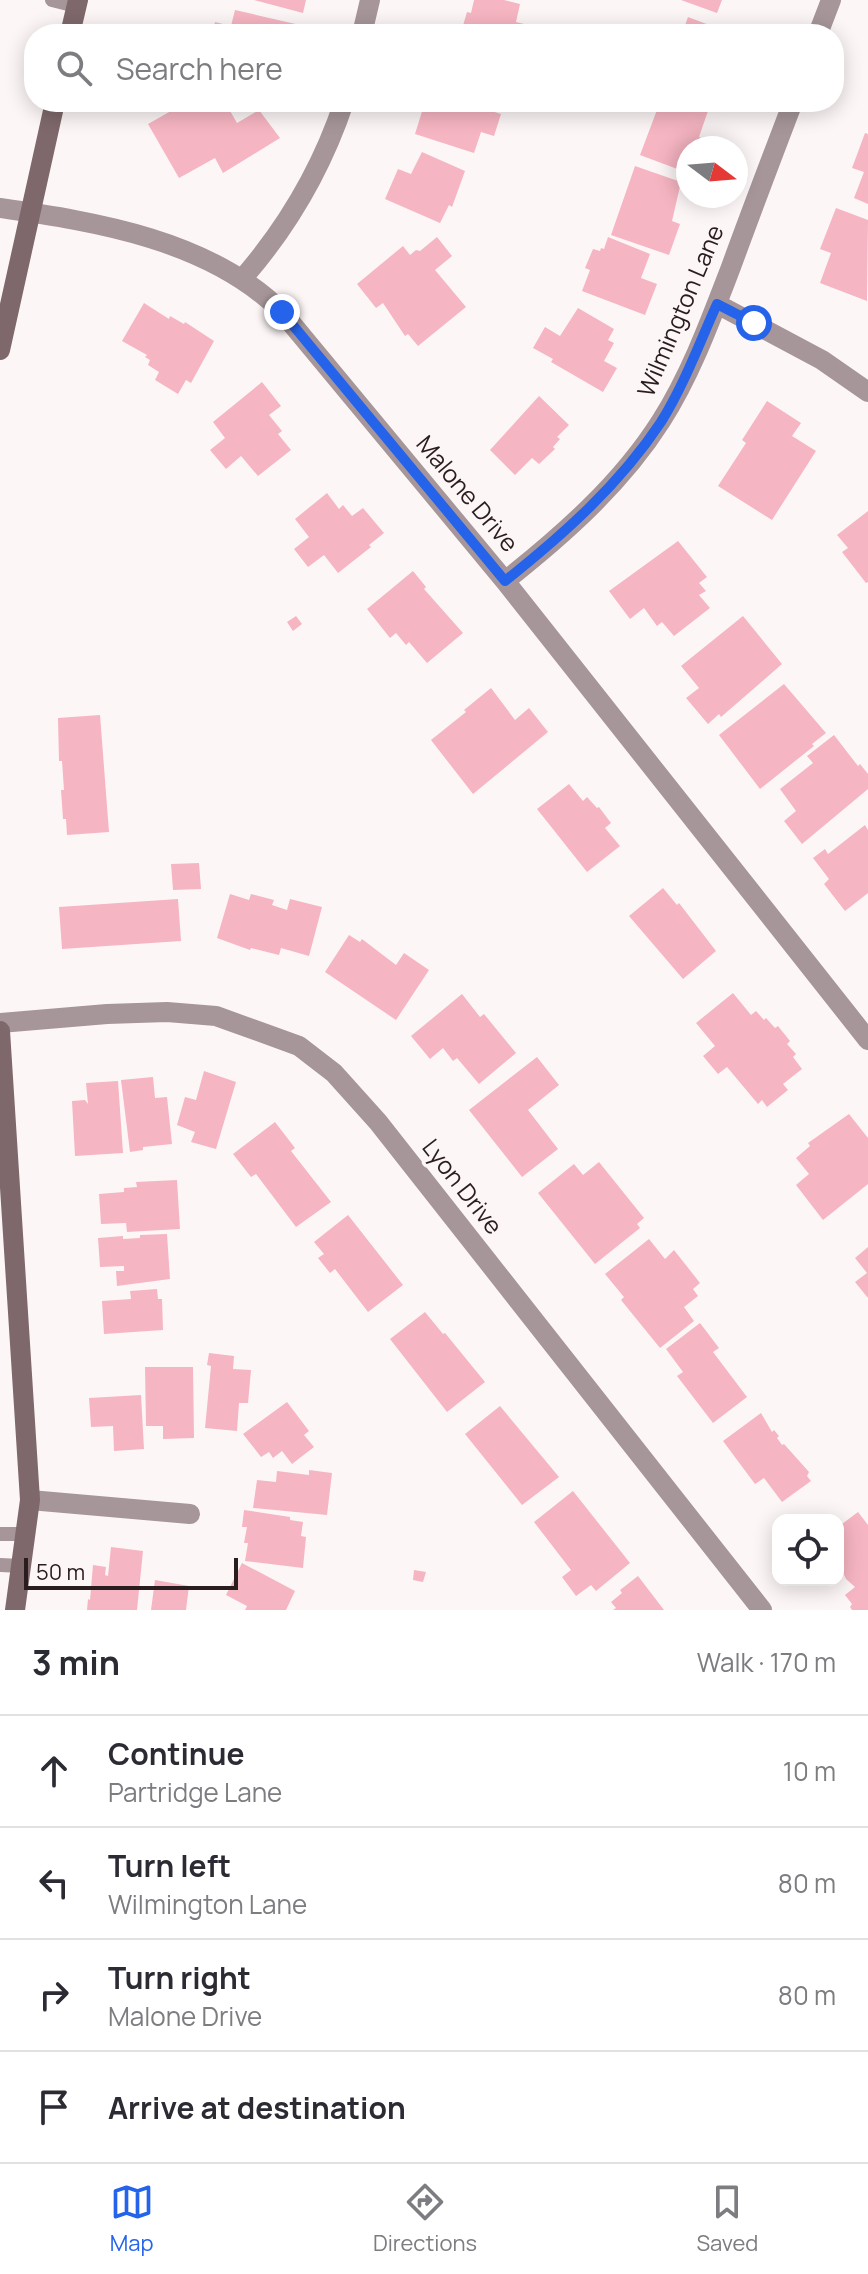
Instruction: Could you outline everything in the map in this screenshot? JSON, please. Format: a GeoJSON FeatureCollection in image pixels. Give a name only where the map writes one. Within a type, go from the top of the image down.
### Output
{"type":"FeatureCollection","features":[{"type":"Feature","properties":{"kind":"street"},"geometry":{"type":"LineString","coordinates":[[364,24],[370,0]]}},
{"type":"Feature","properties":{"kind":"street"},"geometry":{"type":"LineString","coordinates":[[822,24],[831,0]]}},
{"type":"Feature","properties":{"kind":"street"},"geometry":{"type":"LineString","coordinates":[[72,24],[77,3]]}},
{"type":"Feature","properties":{"kind":"street"},"geometry":{"type":"LineString","coordinates":[[0,350],[53,112]]}},
{"type":"Feature","properties":{"kind":"street"},"geometry":{"type":"LineString","coordinates":[[243,278],[282,229],[308,188],[341,112]]}},
{"type":"Feature","properties":{"kind":"street","name":"Wilmington Lane"},"geometry":{"type":"LineString","coordinates":[[505,581],[550,546],[596,501],[632,461],[660,422],[681,386],[717,304],[789,112]]}},
{"type":"Feature","properties":{"kind":"street","name":"Malone Drive"},"geometry":{"type":"LineString","coordinates":[[0,208],[160,242],[203,258],[261,290],[505,581],[868,1040]]}},
{"type":"Feature","properties":{"kind":"street"},"geometry":{"type":"LineString","coordinates":[[717,304],[822,360],[868,392]]}},
{"type":"Feature","properties":{"kind":"street","name":"Lyon Drive"},"geometry":{"type":"LineString","coordinates":[[0,1023],[167,1012],[216,1016],[299,1046],[334,1073],[378,1122],[762,1610]]}},
{"type":"Feature","properties":{"kind":"street"},"geometry":{"type":"LineString","coordinates":[[0,1031],[30,1500],[15,1610]]}},
{"type":"Feature","properties":{"kind":"street"},"geometry":{"type":"LineString","coordinates":[[30,1500],[190,1514]]}},
{"type":"Feature","properties":{"kind":"lane"},"geometry":{"type":"LineString","coordinates":[[52,0],[77,3]]}},
{"type":"Feature","properties":{"kind":"lane"},"geometry":{"type":"LineString","coordinates":[[0,1534],[26,1534]]}},
{"type":"Feature","properties":{"kind":"lane"},"geometry":{"type":"LineString","coordinates":[[0,1565],[22,1566]]}},
{"type":"Feature","properties":{"kind":"building"},"geometry":{"type":"Polygon","coordinates":[[[254,0],[306,0],[303,13],[254,0]]]}},
{"type":"Feature","properties":{"kind":"building"},"geometry":{"type":"Polygon","coordinates":[[[474,0],[504,0],[520,4],[516,22],[524,24],[463,24],[467,12],[471,13],[474,0]]]}},
{"type":"Feature","properties":{"kind":"building"},"geometry":{"type":"Polygon","coordinates":[[[681,0],[722,0],[717,13],[681,0]]]}},
{"type":"Feature","properties":{"kind":"building"},"geometry":{"type":"Polygon","coordinates":[[[235,10],[296,24],[232,24],[235,10]]]}},
{"type":"Feature","properties":{"kind":"building"},"geometry":{"type":"Polygon","coordinates":[[[688,17],[707,24],[686,24],[688,17]]]}},
{"type":"Feature","properties":{"kind":"building"},"geometry":{"type":"Polygon","coordinates":[[[169,112],[231,112],[237,123],[260,112],[280,138],[223,173],[215,158],[179,178],[148,124],[169,112]]]}},
{"type":"Feature","properties":{"kind":"building"},"geometry":{"type":"Polygon","coordinates":[[[422,112],[501,114],[494,136],[481,132],[474,153],[415,134],[422,112]]]}},
{"type":"Feature","properties":{"kind":"building"},"geometry":{"type":"Polygon","coordinates":[[[656,112],[708,112],[699,136],[676,136],[676,168],[640,155],[656,112]]]}},
{"type":"Feature","properties":{"kind":"building"},"geometry":{"type":"Polygon","coordinates":[[[865,133],[868,134],[868,204],[854,198],[864,172],[852,168],[865,133]]]}},
{"type":"Feature","properties":{"kind":"building"},"geometry":{"type":"Polygon","coordinates":[[[422,152],[465,171],[452,207],[449,205],[440,223],[385,199],[398,169],[411,174],[422,152]]]}},
{"type":"Feature","properties":{"kind":"building"},"geometry":{"type":"Polygon","coordinates":[[[635,166],[676,180],[672,221],[680,224],[669,255],[611,235],[635,166]]]}},
{"type":"Feature","properties":{"kind":"building"},"geometry":{"type":"Polygon","coordinates":[[[836,208],[868,220],[867,301],[820,283],[831,253],[820,249],[836,208]]]}},
{"type":"Feature","properties":{"kind":"building"},"geometry":{"type":"Polygon","coordinates":[[[437,237],[452,256],[435,270],[466,307],[418,346],[408,334],[405,336],[383,303],[376,308],[357,284],[403,246],[410,255],[437,237]]]}},
{"type":"Feature","properties":{"kind":"building"},"geometry":{"type":"Polygon","coordinates":[[[608,237],[650,254],[641,278],[657,284],[645,315],[582,291],[590,270],[585,268],[593,249],[604,249],[608,237]]]}},
{"type":"Feature","properties":{"kind":"building"},"geometry":{"type":"Polygon","coordinates":[[[144,303],[169,319],[170,316],[185,322],[214,341],[191,383],[186,380],[178,394],[155,380],[159,372],[148,365],[150,360],[145,357],[147,355],[122,341],[144,303]]]}},
{"type":"Feature","properties":{"kind":"building"},"geometry":{"type":"Polygon","coordinates":[[[578,308],[614,329],[608,340],[614,343],[604,361],[617,368],[603,392],[533,348],[545,327],[560,336],[578,308]]]}},
{"type":"Feature","properties":{"kind":"building"},"geometry":{"type":"Polygon","coordinates":[[[262,382],[281,406],[269,415],[282,431],[278,434],[291,450],[258,476],[241,456],[226,469],[210,450],[225,438],[213,422],[262,382]]]}},
{"type":"Feature","properties":{"kind":"building"},"geometry":{"type":"Polygon","coordinates":[[[539,396],[569,425],[557,437],[560,439],[553,447],[555,449],[539,464],[532,458],[515,475],[490,450],[539,396]]]}},
{"type":"Feature","properties":{"kind":"building"},"geometry":{"type":"Polygon","coordinates":[[[767,401],[801,423],[792,436],[816,451],[772,520],[718,486],[746,443],[742,440],[767,401]]]}},
{"type":"Feature","properties":{"kind":"building"},"geometry":{"type":"Polygon","coordinates":[[[327,493],[339,509],[343,505],[352,516],[363,508],[384,533],[338,573],[324,555],[308,567],[294,549],[309,537],[295,519],[327,493]]]}},
{"type":"Feature","properties":{"kind":"building"},"geometry":{"type":"Polygon","coordinates":[[[868,511],[866,583],[842,552],[848,548],[837,535],[868,511]]]}},
{"type":"Feature","properties":{"kind":"building"},"geometry":{"type":"Polygon","coordinates":[[[678,541],[707,577],[699,583],[706,591],[699,595],[710,608],[674,636],[662,622],[657,626],[644,608],[630,619],[609,591],[678,541]]]}},
{"type":"Feature","properties":{"kind":"building"},"geometry":{"type":"Polygon","coordinates":[[[413,571],[426,587],[424,589],[463,633],[427,663],[409,642],[406,645],[396,633],[390,638],[367,609],[413,571]]]}},
{"type":"Feature","properties":{"kind":"building"},"geometry":{"type":"Polygon","coordinates":[[[296,616],[302,624],[293,631],[287,622],[296,616]]]}},
{"type":"Feature","properties":{"kind":"building"},"geometry":{"type":"Polygon","coordinates":[[[743,616],[782,664],[721,717],[719,714],[708,724],[686,698],[699,688],[681,666],[743,616]]]}},
{"type":"Feature","properties":{"kind":"building"},"geometry":{"type":"Polygon","coordinates":[[[784,684],[826,733],[760,789],[719,735],[784,684]]]}},
{"type":"Feature","properties":{"kind":"building"},"geometry":{"type":"Polygon","coordinates":[[[491,688],[515,720],[529,708],[548,732],[473,794],[431,740],[491,688]]]}},
{"type":"Feature","properties":{"kind":"building"},"geometry":{"type":"Polygon","coordinates":[[[100,715],[109,832],[67,835],[66,819],[63,819],[61,790],[64,790],[62,761],[59,761],[58,718],[100,715]]]}},
{"type":"Feature","properties":{"kind":"building"},"geometry":{"type":"Polygon","coordinates":[[[834,735],[868,774],[868,789],[802,844],[784,821],[796,811],[780,789],[813,763],[807,756],[834,735]]]}},
{"type":"Feature","properties":{"kind":"building"},"geometry":{"type":"Polygon","coordinates":[[[569,784],[583,801],[587,797],[599,807],[611,823],[605,828],[620,846],[587,872],[537,809],[569,784]]]}},
{"type":"Feature","properties":{"kind":"building"},"geometry":{"type":"Polygon","coordinates":[[[865,825],[868,830],[868,893],[845,911],[824,884],[829,879],[813,858],[825,849],[828,854],[865,825]]]}},
{"type":"Feature","properties":{"kind":"building"},"geometry":{"type":"Polygon","coordinates":[[[199,863],[201,889],[173,890],[171,864],[199,863]]]}},
{"type":"Feature","properties":{"kind":"building"},"geometry":{"type":"Polygon","coordinates":[[[663,888],[677,905],[679,903],[716,951],[683,979],[629,916],[663,888]]]}},
{"type":"Feature","properties":{"kind":"building"},"geometry":{"type":"Polygon","coordinates":[[[230,894],[249,900],[251,894],[274,900],[272,905],[287,910],[290,899],[322,907],[309,956],[281,948],[279,955],[250,950],[217,938],[230,894]]]}},
{"type":"Feature","properties":{"kind":"building"},"geometry":{"type":"Polygon","coordinates":[[[178,899],[181,941],[62,949],[59,907],[178,899]]]}},
{"type":"Feature","properties":{"kind":"building"},"geometry":{"type":"Polygon","coordinates":[[[349,935],[360,942],[362,939],[396,965],[404,953],[429,970],[396,1020],[325,972],[349,935]]]}},
{"type":"Feature","properties":{"kind":"building"},"geometry":{"type":"Polygon","coordinates":[[[733,993],[751,1015],[756,1011],[775,1028],[778,1026],[790,1041],[787,1044],[796,1054],[793,1057],[802,1069],[783,1084],[788,1090],[767,1107],[762,1100],[758,1104],[727,1067],[718,1074],[703,1056],[715,1046],[696,1023],[733,993]]]}},
{"type":"Feature","properties":{"kind":"building"},"geometry":{"type":"Polygon","coordinates":[[[462,994],[480,1017],[484,1014],[516,1053],[479,1084],[457,1058],[453,1061],[443,1048],[430,1059],[411,1036],[462,994]]]}},
{"type":"Feature","properties":{"kind":"building"},"geometry":{"type":"Polygon","coordinates":[[[537,1057],[559,1085],[528,1110],[558,1149],[522,1177],[469,1110],[537,1057]]]}},
{"type":"Feature","properties":{"kind":"building"},"geometry":{"type":"Polygon","coordinates":[[[204,1071],[236,1082],[216,1149],[191,1142],[195,1132],[177,1125],[185,1097],[196,1100],[204,1071]]]}},
{"type":"Feature","properties":{"kind":"building"},"geometry":{"type":"Polygon","coordinates":[[[153,1077],[155,1098],[167,1097],[172,1144],[143,1147],[143,1150],[130,1152],[121,1080],[153,1077]]]}},
{"type":"Feature","properties":{"kind":"building"},"geometry":{"type":"Polygon","coordinates":[[[118,1081],[123,1153],[75,1156],[72,1101],[85,1100],[88,1104],[86,1083],[118,1081]]]}},
{"type":"Feature","properties":{"kind":"building"},"geometry":{"type":"Polygon","coordinates":[[[849,1114],[868,1138],[868,1184],[823,1220],[796,1185],[809,1174],[796,1158],[810,1146],[808,1143],[849,1114]]]}},
{"type":"Feature","properties":{"kind":"building"},"geometry":{"type":"Polygon","coordinates":[[[275,1122],[295,1148],[291,1151],[331,1202],[296,1227],[256,1174],[251,1177],[233,1154],[275,1122]]]}},
{"type":"Feature","properties":{"kind":"building"},"geometry":{"type":"Polygon","coordinates":[[[599,1162],[644,1218],[637,1224],[640,1228],[595,1264],[538,1193],[574,1164],[583,1175],[599,1162]]]}},
{"type":"Feature","properties":{"kind":"building"},"geometry":{"type":"Polygon","coordinates":[[[177,1180],[180,1229],[127,1232],[126,1223],[101,1224],[99,1194],[124,1192],[124,1188],[137,1187],[136,1182],[177,1180]]]}},
{"type":"Feature","properties":{"kind":"building"},"geometry":{"type":"Polygon","coordinates":[[[348,1215],[403,1285],[368,1312],[335,1269],[330,1273],[318,1258],[324,1254],[314,1242],[348,1215]]]}},
{"type":"Feature","properties":{"kind":"building"},"geometry":{"type":"Polygon","coordinates":[[[167,1234],[170,1279],[117,1286],[116,1271],[124,1271],[124,1266],[100,1267],[98,1238],[123,1236],[123,1239],[167,1234]]]}},
{"type":"Feature","properties":{"kind":"building"},"geometry":{"type":"Polygon","coordinates":[[[649,1239],[665,1259],[674,1250],[700,1283],[693,1289],[698,1296],[684,1307],[694,1321],[660,1348],[621,1300],[624,1297],[605,1274],[649,1239]]]}},
{"type":"Feature","properties":{"kind":"building"},"geometry":{"type":"Polygon","coordinates":[[[868,1247],[868,1298],[855,1282],[867,1273],[855,1258],[868,1247]]]}},
{"type":"Feature","properties":{"kind":"building"},"geometry":{"type":"Polygon","coordinates":[[[157,1289],[158,1299],[162,1299],[163,1330],[104,1334],[102,1301],[131,1299],[130,1291],[157,1289]]]}},
{"type":"Feature","properties":{"kind":"building"},"geometry":{"type":"Polygon","coordinates":[[[425,1312],[485,1382],[447,1412],[390,1339],[425,1312]]]}},
{"type":"Feature","properties":{"kind":"building"},"geometry":{"type":"Polygon","coordinates":[[[700,1323],[719,1348],[713,1352],[747,1397],[713,1423],[677,1376],[683,1372],[666,1349],[700,1323]]]}},
{"type":"Feature","properties":{"kind":"building"},"geometry":{"type":"Polygon","coordinates":[[[209,1353],[234,1356],[233,1369],[251,1370],[248,1403],[239,1403],[237,1431],[205,1428],[211,1366],[207,1365],[209,1353]]]}},
{"type":"Feature","properties":{"kind":"building"},"geometry":{"type":"Polygon","coordinates":[[[145,1367],[193,1367],[194,1438],[163,1439],[163,1426],[146,1426],[145,1367]]]}},
{"type":"Feature","properties":{"kind":"building"},"geometry":{"type":"Polygon","coordinates":[[[141,1395],[144,1449],[114,1451],[113,1426],[91,1427],[89,1398],[141,1395]]]}},
{"type":"Feature","properties":{"kind":"building"},"geometry":{"type":"Polygon","coordinates":[[[287,1402],[309,1431],[304,1435],[314,1447],[292,1464],[282,1451],[273,1458],[269,1452],[261,1457],[243,1434],[287,1402]]]}},
{"type":"Feature","properties":{"kind":"building"},"geometry":{"type":"Polygon","coordinates":[[[500,1406],[559,1477],[522,1505],[465,1434],[500,1406]]]}},
{"type":"Feature","properties":{"kind":"building"},"geometry":{"type":"Polygon","coordinates":[[[761,1413],[772,1432],[774,1430],[779,1436],[777,1438],[782,1445],[809,1472],[807,1476],[811,1481],[782,1502],[764,1478],[755,1484],[723,1441],[761,1413]]]}},
{"type":"Feature","properties":{"kind":"building"},"geometry":{"type":"Polygon","coordinates":[[[309,1470],[332,1473],[327,1515],[253,1508],[257,1480],[276,1482],[277,1471],[309,1475],[309,1470]]]}},
{"type":"Feature","properties":{"kind":"building"},"geometry":{"type":"Polygon","coordinates":[[[573,1491],[630,1563],[596,1591],[591,1585],[576,1596],[562,1577],[571,1570],[534,1522],[573,1491]]]}},
{"type":"Feature","properties":{"kind":"building"},"geometry":{"type":"Polygon","coordinates":[[[244,1510],[303,1522],[301,1536],[306,1537],[303,1568],[245,1561],[248,1543],[244,1543],[247,1527],[242,1527],[244,1510]]]}},
{"type":"Feature","properties":{"kind":"building"},"geometry":{"type":"Polygon","coordinates":[[[858,1512],[868,1525],[868,1610],[852,1610],[852,1604],[845,1595],[855,1587],[844,1575],[844,1522],[858,1512]]]}},
{"type":"Feature","properties":{"kind":"building"},"geometry":{"type":"Polygon","coordinates":[[[111,1547],[143,1551],[137,1610],[87,1610],[93,1565],[106,1567],[105,1575],[108,1576],[111,1547]]]}},
{"type":"Feature","properties":{"kind":"building"},"geometry":{"type":"Polygon","coordinates":[[[242,1563],[295,1591],[286,1610],[245,1610],[247,1606],[226,1595],[242,1563]]]}},
{"type":"Feature","properties":{"kind":"building"},"geometry":{"type":"Polygon","coordinates":[[[414,1570],[426,1572],[423,1582],[413,1580],[414,1570]]]}},
{"type":"Feature","properties":{"kind":"building"},"geometry":{"type":"Polygon","coordinates":[[[638,1576],[664,1610],[613,1610],[616,1608],[611,1602],[622,1593],[620,1590],[638,1576]]]}},
{"type":"Feature","properties":{"kind":"building"},"geometry":{"type":"Polygon","coordinates":[[[155,1580],[189,1586],[186,1610],[151,1610],[155,1580]]]}},
{"type":"Feature","properties":{"kind":"route"},"geometry":{"type":"LineString","coordinates":[[282,312],[505,581],[550,546],[632,461],[681,386],[717,304],[754,323]]}}]}
